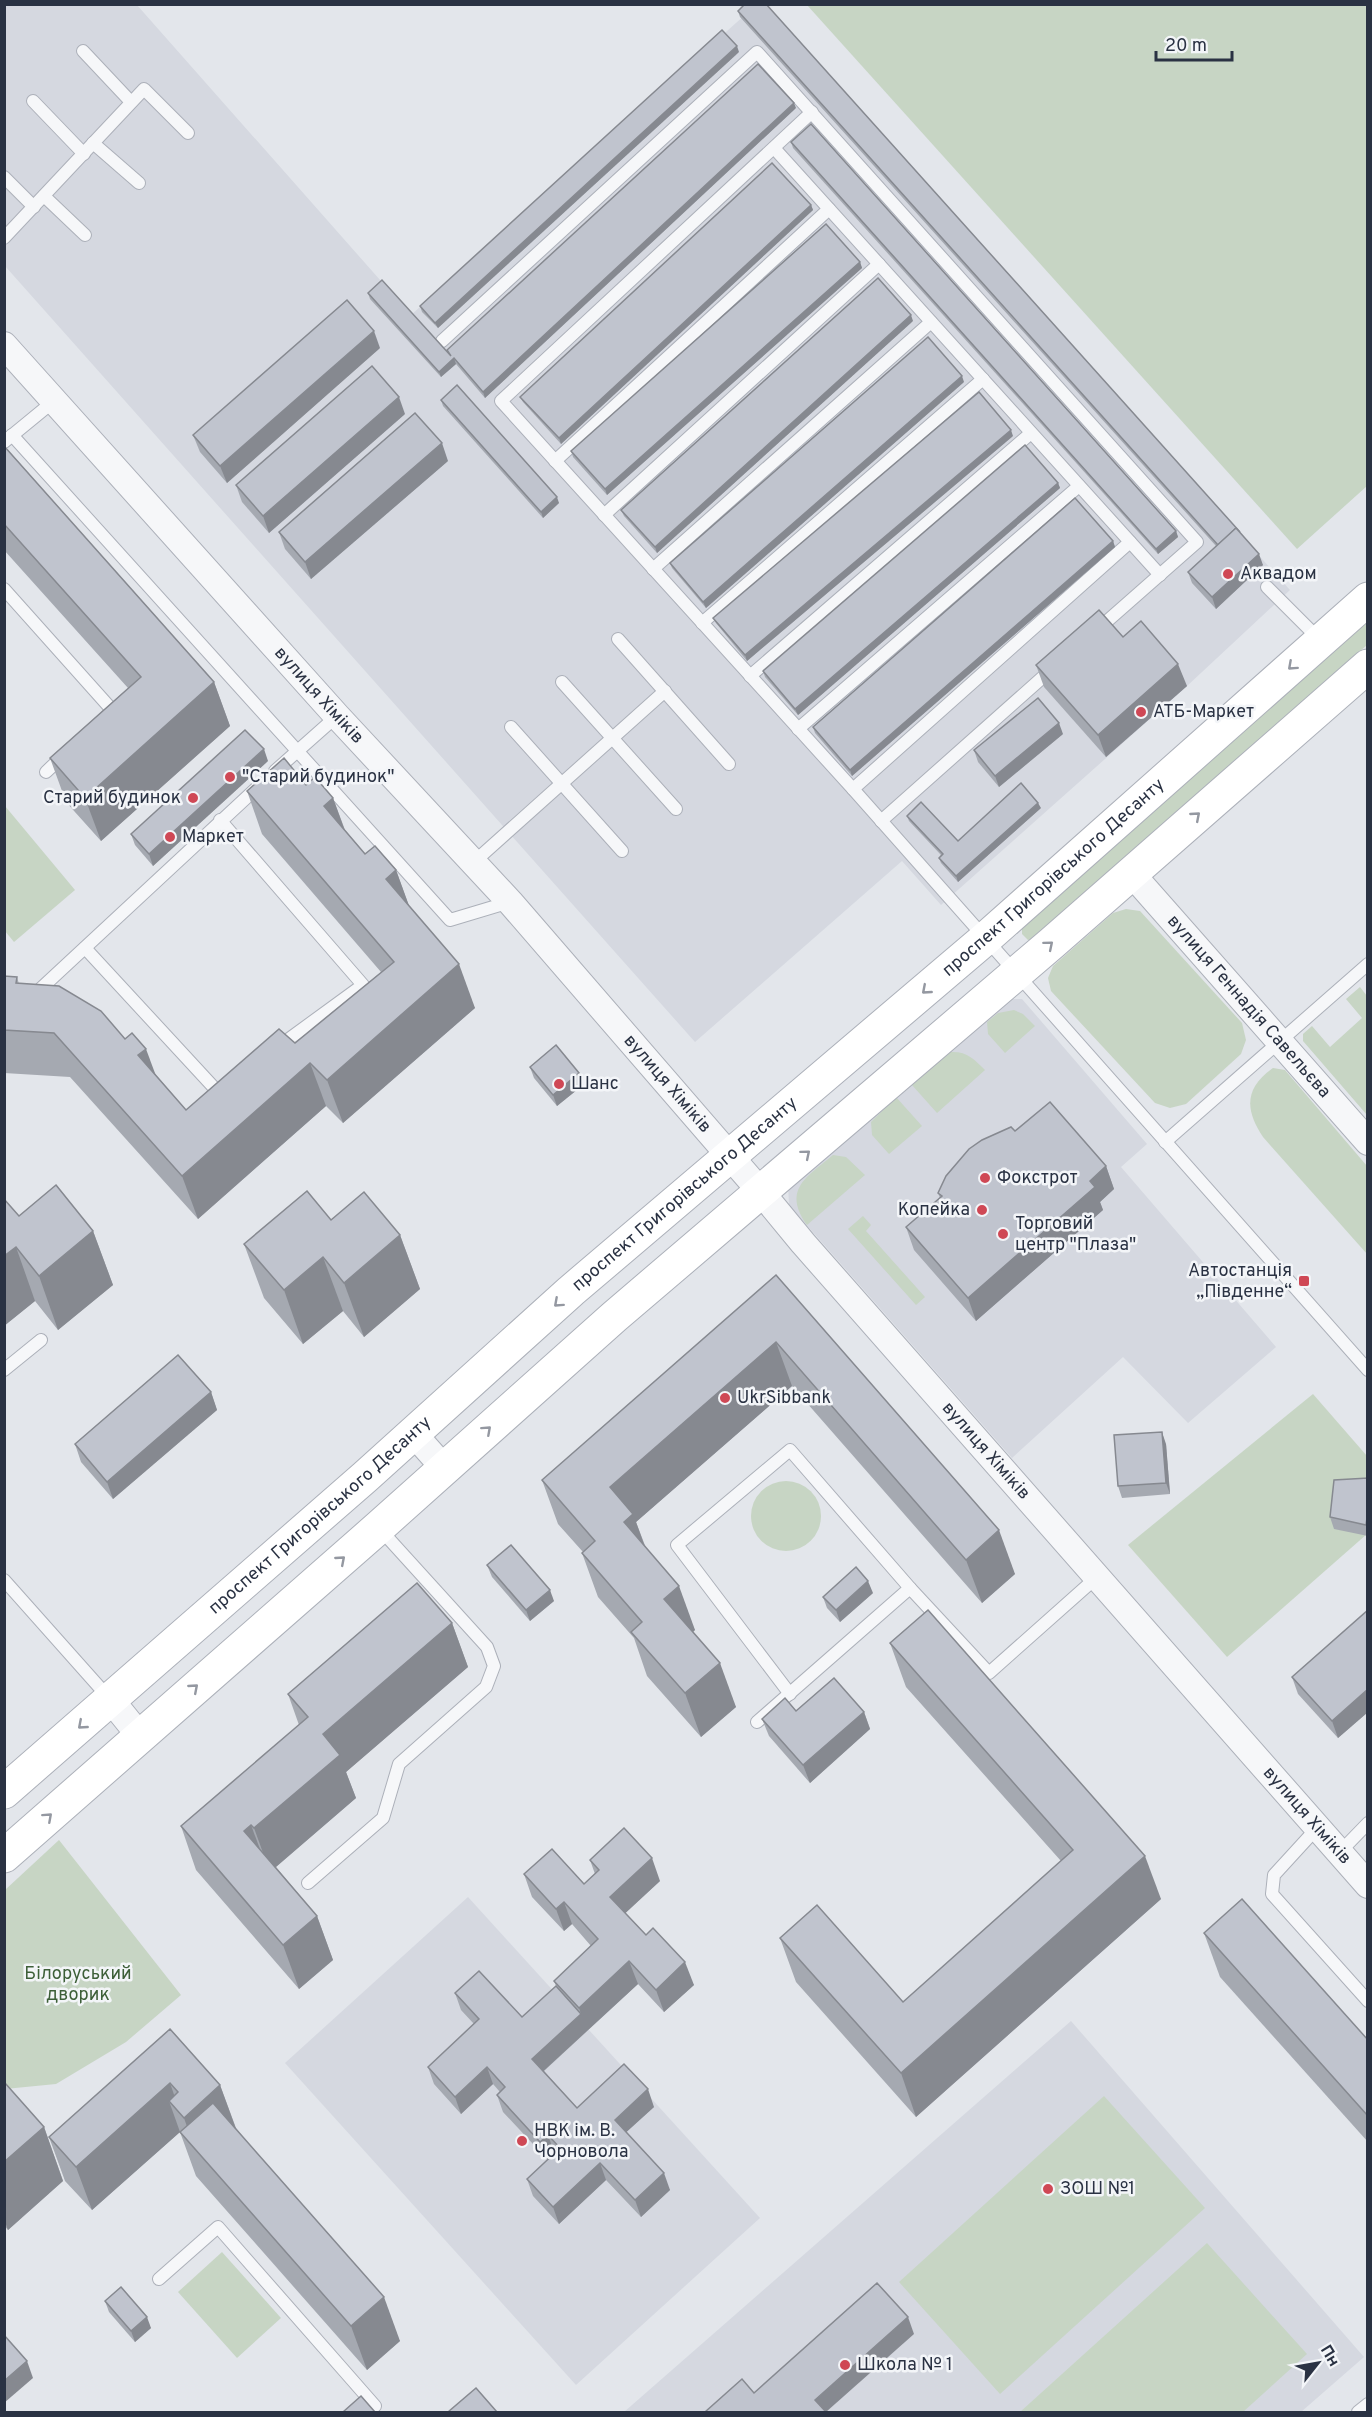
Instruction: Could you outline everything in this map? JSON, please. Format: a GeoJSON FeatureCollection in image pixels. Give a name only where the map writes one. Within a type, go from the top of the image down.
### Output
{"type":"FeatureCollection","features":[{"type":"Feature","properties":{"kind":"street","name":"вулиця Хіміків"},"geometry":{"type":"LineString","coordinates":[[4,345],[337,716],[510,902],[803,1243],[1368,1885]]}},
{"type":"Feature","properties":{"kind":"street","name":"проспект Григорівського Десанту"},"geometry":{"type":"LineString","coordinates":[[4,1792],[572,1291],[985,939],[1368,600]]}},
{"type":"Feature","properties":{"kind":"street"},"geometry":{"type":"LineString","coordinates":[[4,1856],[614,1317],[1015,974],[1368,666]]}},
{"type":"Feature","properties":{"kind":"street","name":"вулиця Геннадія Савельєва"},"geometry":{"type":"LineString","coordinates":[[1131,873],[1368,1142]]}},
{"type":"Feature","properties":{"kind":"street"},"geometry":{"type":"LineString","coordinates":[[413,1433],[444,1468]]}},
{"type":"Feature","properties":{"kind":"street"},"geometry":{"type":"LineString","coordinates":[[111,1700],[140,1736]]}},
{"type":"Feature","properties":{"kind":"lane"},"geometry":{"type":"LineString","coordinates":[[83,51],[131,102]]}},
{"type":"Feature","properties":{"kind":"lane"},"geometry":{"type":"LineString","coordinates":[[442,341],[757,52],[1197,542],[1090,636]]}},
{"type":"Feature","properties":{"kind":"lane"},"geometry":{"type":"LineString","coordinates":[[4,238],[144,89],[188,133]]}},
{"type":"Feature","properties":{"kind":"lane"},"geometry":{"type":"LineString","coordinates":[[33,101],[84,153]]}},
{"type":"Feature","properties":{"kind":"lane"},"geometry":{"type":"LineString","coordinates":[[812,112],[501,401],[853,789],[1368,1370]]}},
{"type":"Feature","properties":{"kind":"lane"},"geometry":{"type":"LineString","coordinates":[[93,143],[140,183]]}},
{"type":"Feature","properties":{"kind":"lane"},"geometry":{"type":"LineString","coordinates":[[774,148],[1160,574]]}},
{"type":"Feature","properties":{"kind":"lane"},"geometry":{"type":"LineString","coordinates":[[4,177],[34,207]]}},
{"type":"Feature","properties":{"kind":"lane"},"geometry":{"type":"LineString","coordinates":[[44,196],[85,235]]}},
{"type":"Feature","properties":{"kind":"lane"},"geometry":{"type":"LineString","coordinates":[[555,461],[829,209]]}},
{"type":"Feature","properties":{"kind":"lane"},"geometry":{"type":"LineString","coordinates":[[604,515],[879,264]]}},
{"type":"Feature","properties":{"kind":"lane"},"geometry":{"type":"LineString","coordinates":[[652,569],[931,322]]}},
{"type":"Feature","properties":{"kind":"lane"},"geometry":{"type":"LineString","coordinates":[[702,623],[982,379]]}},
{"type":"Feature","properties":{"kind":"lane"},"geometry":{"type":"LineString","coordinates":[[54,401],[8,439],[298,751],[450,920],[510,902]]}},
{"type":"Feature","properties":{"kind":"lane"},"geometry":{"type":"LineString","coordinates":[[750,676],[1031,433]]}},
{"type":"Feature","properties":{"kind":"lane"},"geometry":{"type":"LineString","coordinates":[[798,729],[1079,486]]}},
{"type":"Feature","properties":{"kind":"lane"},"geometry":{"type":"LineString","coordinates":[[853,789],[1130,542]]}},
{"type":"Feature","properties":{"kind":"lane"},"geometry":{"type":"LineString","coordinates":[[1267,588],[1321,641]]}},
{"type":"Feature","properties":{"kind":"lane"},"geometry":{"type":"LineString","coordinates":[[4,589],[113,711],[96,726]]}},
{"type":"Feature","properties":{"kind":"lane"},"geometry":{"type":"LineString","coordinates":[[618,639],[729,764]]}},
{"type":"Feature","properties":{"kind":"lane"},"geometry":{"type":"LineString","coordinates":[[881,821],[1064,659]]}},
{"type":"Feature","properties":{"kind":"lane"},"geometry":{"type":"LineString","coordinates":[[562,682],[676,809]]}},
{"type":"Feature","properties":{"kind":"lane"},"geometry":{"type":"LineString","coordinates":[[474,862],[664,692]]}},
{"type":"Feature","properties":{"kind":"lane"},"geometry":{"type":"LineString","coordinates":[[4,993],[35,994],[220,820],[337,716]]}},
{"type":"Feature","properties":{"kind":"lane"},"geometry":{"type":"LineString","coordinates":[[511,727],[622,850]]}},
{"type":"Feature","properties":{"kind":"lane"},"geometry":{"type":"LineString","coordinates":[[46,772],[71,749]]}},
{"type":"Feature","properties":{"kind":"lane"},"geometry":{"type":"LineString","coordinates":[[220,820],[363,985],[266,1056]]}},
{"type":"Feature","properties":{"kind":"lane"},"geometry":{"type":"LineString","coordinates":[[85,948],[218,1092],[237,1077]]}},
{"type":"Feature","properties":{"kind":"lane"},"geometry":{"type":"LineString","coordinates":[[1165,1142],[1368,964]]}},
{"type":"Feature","properties":{"kind":"lane"},"geometry":{"type":"LineString","coordinates":[[5,1368],[41,1340]]}},
{"type":"Feature","properties":{"kind":"lane"},"geometry":{"type":"LineString","coordinates":[[790,1694],[677,1545],[790,1450],[910,1588],[989,1673],[1097,1577]]}},
{"type":"Feature","properties":{"kind":"lane"},"geometry":{"type":"LineString","coordinates":[[308,1883],[383,1818],[399,1764],[486,1687],[494,1666],[487,1647],[379,1527]]}},
{"type":"Feature","properties":{"kind":"lane"},"geometry":{"type":"LineString","coordinates":[[4,1580],[111,1700]]}},
{"type":"Feature","properties":{"kind":"lane"},"geometry":{"type":"LineString","coordinates":[[757,1722],[910,1588]]}},
{"type":"Feature","properties":{"kind":"lane"},"geometry":{"type":"LineString","coordinates":[[1339,1853],[1368,1823]]}},
{"type":"Feature","properties":{"kind":"lane"},"geometry":{"type":"LineString","coordinates":[[1317,1828],[1274,1875],[1272,1894],[1368,2001]]}},
{"type":"Feature","properties":{"kind":"lane"},"geometry":{"type":"LineString","coordinates":[[159,2279],[218,2226],[375,2406],[367,2412]]}},
{"type":"Feature","properties":{"kind":"lane"},"geometry":{"type":"LineString","coordinates":[[1358,2412],[1368,2404]]}},
{"type":"Feature","properties":{"kind":"shaded area"},"geometry":{"type":"Polygon","coordinates":[[[4,5],[137,5],[411,315],[756,5],[763,5],[1290,590],[1187,686],[941,905],[902,861],[695,1042],[5,266],[4,5]]]}},
{"type":"Feature","properties":{"kind":"shaded area"},"geometry":{"type":"Polygon","coordinates":[[[1007,999],[1022,999],[1147,1144],[1121,1167],[1276,1347],[1188,1423],[1123,1357],[1012,1458],[789,1205],[788,1184],[1007,999]]]}},
{"type":"Feature","properties":{"kind":"shaded area","name":"НВК ім. В. Чорновола"},"geometry":{"type":"Polygon","coordinates":[[[468,1897],[760,2218],[576,2385],[285,2063],[468,1897]]]}},
{"type":"Feature","properties":{"kind":"shaded area","name":"ЗОШ №1"},"geometry":{"type":"Polygon","coordinates":[[[1071,2021],[1364,2357],[1301,2412],[624,2412],[1071,2021]]]}},
{"type":"Feature","properties":{"kind":"green space"},"geometry":{"type":"Polygon","coordinates":[[[807,5],[1367,5],[1367,486],[1297,549],[807,5]]]}},
{"type":"Feature","properties":{"kind":"green space"},"geometry":{"type":"Polygon","coordinates":[[[1367,617],[1367,645],[1035,939],[1028,940],[1022,934],[1022,927],[1367,617]]]}},
{"type":"Feature","properties":{"kind":"green space"},"geometry":{"type":"Polygon","coordinates":[[[5,806],[75,890],[14,942],[5,931],[5,806]]]}},
{"type":"Feature","properties":{"kind":"green space"},"geometry":{"type":"Polygon","coordinates":[[[1126,909],[1140,911],[1242,1023],[1246,1040],[1241,1054],[1186,1104],[1170,1108],[1155,1103],[1051,991],[1048,978],[1053,966],[1113,913],[1126,909]]]}},
{"type":"Feature","properties":{"kind":"green space"},"geometry":{"type":"Polygon","coordinates":[[[1360,987],[1367,996],[1367,1115],[1303,1041],[1303,1034],[1312,1026],[1330,1047],[1362,1018],[1346,999],[1360,987]]]}},
{"type":"Feature","properties":{"kind":"green space"},"geometry":{"type":"Polygon","coordinates":[[[1014,1010],[1023,1014],[1035,1026],[1005,1053],[988,1034],[987,1022],[998,1013],[1014,1010]]]}},
{"type":"Feature","properties":{"kind":"green space"},"geometry":{"type":"Polygon","coordinates":[[[950,1052],[966,1054],[985,1070],[937,1113],[912,1085],[950,1052]]]}},
{"type":"Feature","properties":{"kind":"green space"},"geometry":{"type":"Polygon","coordinates":[[[1273,1068],[1285,1070],[1367,1166],[1367,1254],[1263,1137],[1257,1127],[1251,1109],[1252,1092],[1257,1083],[1273,1068]]]}},
{"type":"Feature","properties":{"kind":"green space"},"geometry":{"type":"Polygon","coordinates":[[[896,1097],[922,1126],[889,1154],[872,1135],[871,1122],[896,1097]]]}},
{"type":"Feature","properties":{"kind":"green space"},"geometry":{"type":"Polygon","coordinates":[[[833,1155],[846,1157],[865,1175],[807,1225],[800,1213],[797,1193],[807,1177],[833,1155]]]}},
{"type":"Feature","properties":{"kind":"green space"},"geometry":{"type":"Polygon","coordinates":[[[863,1216],[871,1225],[866,1231],[925,1297],[916,1305],[848,1229],[863,1216]]]}},
{"type":"Feature","properties":{"kind":"green space"},"geometry":{"type":"Polygon","coordinates":[[[1313,1394],[1367,1456],[1367,1534],[1227,1657],[1128,1545],[1313,1394]]]}},
{"type":"Feature","properties":{"kind":"green space"},"geometry":{"type":"Polygon","coordinates":[[[786,1481],[799,1484],[811,1491],[818,1503],[821,1516],[818,1529],[811,1541],[799,1548],[786,1551],[773,1548],[761,1541],[754,1529],[751,1516],[754,1503],[761,1491],[773,1484],[786,1481]]]}},
{"type":"Feature","properties":{"kind":"green space","name":"Білоруський дворик"},"geometry":{"type":"Polygon","coordinates":[[[59,1840],[181,1995],[126,2042],[56,2084],[5,2089],[5,1890],[59,1840]]]}},
{"type":"Feature","properties":{"kind":"green space"},"geometry":{"type":"Polygon","coordinates":[[[1104,2096],[1205,2208],[1000,2394],[899,2282],[1104,2096]]]}},
{"type":"Feature","properties":{"kind":"green space"},"geometry":{"type":"Polygon","coordinates":[[[1207,2243],[1307,2354],[1243,2412],[1020,2412],[1207,2243]]]}},
{"type":"Feature","properties":{"kind":"green space"},"geometry":{"type":"Polygon","coordinates":[[[222,2252],[281,2318],[237,2358],[178,2292],[222,2252]]]}},
{"type":"Feature","properties":{"kind":"building"},"geometry":{"type":"Polygon","coordinates":[[[745,4],[766,4],[1240,532],[1236,528],[1218,545],[738,11],[745,4]]]}},
{"type":"Feature","properties":{"kind":"building"},"geometry":{"type":"Polygon","coordinates":[[[722,30],[737,46],[435,323],[420,306],[722,30]]]}},
{"type":"Feature","properties":{"kind":"building"},"geometry":{"type":"Polygon","coordinates":[[[758,64],[794,103],[483,392],[454,358],[439,372],[368,293],[382,280],[451,356],[447,350],[758,64]]]}},
{"type":"Feature","properties":{"kind":"building"},"geometry":{"type":"Polygon","coordinates":[[[811,124],[1176,531],[1156,549],[791,142],[811,124]]]}},
{"type":"Feature","properties":{"kind":"building"},"geometry":{"type":"Polygon","coordinates":[[[772,163],[811,205],[559,438],[520,397],[772,163]]]}},
{"type":"Feature","properties":{"kind":"building"},"geometry":{"type":"Polygon","coordinates":[[[826,224],[860,262],[605,489],[571,451],[826,224]]]}},
{"type":"Feature","properties":{"kind":"building"},"geometry":{"type":"Polygon","coordinates":[[[878,278],[911,315],[655,547],[621,510],[878,278]]]}},
{"type":"Feature","properties":{"kind":"building"},"geometry":{"type":"Polygon","coordinates":[[[347,300],[374,331],[220,466],[193,435],[347,300]]]}},
{"type":"Feature","properties":{"kind":"building"},"geometry":{"type":"Polygon","coordinates":[[[928,337],[962,376],[703,602],[670,563],[928,337]]]}},
{"type":"Feature","properties":{"kind":"building"},"geometry":{"type":"Polygon","coordinates":[[[372,366],[399,397],[263,516],[236,485],[372,366]]]}},
{"type":"Feature","properties":{"kind":"building"},"geometry":{"type":"Polygon","coordinates":[[[457,385],[557,497],[541,512],[441,400],[457,385]]]}},
{"type":"Feature","properties":{"kind":"building"},"geometry":{"type":"Polygon","coordinates":[[[979,392],[1011,430],[745,655],[713,618],[979,392]]]}},
{"type":"Feature","properties":{"kind":"building"},"geometry":{"type":"Polygon","coordinates":[[[415,413],[442,443],[305,562],[279,532],[415,413]]]}},
{"type":"Feature","properties":{"kind":"building"},"geometry":{"type":"Polygon","coordinates":[[[1025,445],[1058,483],[795,709],[763,671],[1025,445]]]}},
{"type":"Feature","properties":{"kind":"building"},"geometry":{"type":"Polygon","coordinates":[[[4,446],[214,682],[85,798],[50,758],[141,677],[4,524],[4,446]]]}},
{"type":"Feature","properties":{"kind":"building"},"geometry":{"type":"Polygon","coordinates":[[[1075,498],[1113,541],[850,770],[813,727],[1075,498]]]}},
{"type":"Feature","properties":{"kind":"building","name":"Аквадом"},"geometry":{"type":"Polygon","coordinates":[[[1236,528],[1259,554],[1212,597],[1188,572],[1236,528]]]}},
{"type":"Feature","properties":{"kind":"building"},"geometry":{"type":"Polygon","coordinates":[[[1099,610],[1123,637],[1141,621],[1178,664],[1098,735],[1036,665],[1099,610]]]}},
{"type":"Feature","properties":{"kind":"building"},"geometry":{"type":"Polygon","coordinates":[[[1038,698],[1059,723],[995,776],[974,750],[1038,698]]]}},
{"type":"Feature","properties":{"kind":"building"},"geometry":{"type":"Polygon","coordinates":[[[245,730],[264,749],[149,854],[131,834],[245,730]]]}},
{"type":"Feature","properties":{"kind":"building"},"geometry":{"type":"Polygon","coordinates":[[[284,758],[306,785],[315,777],[333,798],[324,806],[365,854],[375,846],[396,870],[386,879],[459,964],[327,1080],[310,1063],[182,1176],[54,1033],[4,1030],[4,976],[17,977],[16,983],[59,986],[101,1011],[125,1039],[132,1033],[146,1049],[138,1055],[186,1110],[279,1029],[295,1043],[394,962],[247,791],[284,758]]]}},
{"type":"Feature","properties":{"kind":"building"},"geometry":{"type":"Polygon","coordinates":[[[1021,783],[1038,803],[956,876],[939,858],[943,854],[907,816],[921,802],[958,841],[1021,783]]]}},
{"type":"Feature","properties":{"kind":"building"},"geometry":{"type":"Polygon","coordinates":[[[556,1045],[579,1073],[553,1095],[530,1067],[556,1045]]]}},
{"type":"Feature","properties":{"kind":"building","name":"Торговий центр \"Плаза\""},"geometry":{"type":"Polygon","coordinates":[[[1050,1102],[1106,1166],[1090,1181],[1095,1187],[968,1298],[906,1227],[942,1196],[938,1193],[946,1176],[969,1149],[982,1140],[1011,1127],[1015,1131],[1050,1102]]]}},
{"type":"Feature","properties":{"kind":"building"},"geometry":{"type":"Polygon","coordinates":[[[56,1185],[93,1231],[39,1276],[16,1247],[4,1256],[4,1199],[19,1216],[56,1185]]]}},
{"type":"Feature","properties":{"kind":"building"},"geometry":{"type":"Polygon","coordinates":[[[307,1191],[331,1220],[364,1192],[400,1235],[344,1283],[323,1257],[284,1290],[244,1244],[307,1191]]]}},
{"type":"Feature","properties":{"kind":"building"},"geometry":{"type":"Polygon","coordinates":[[[776,1275],[999,1530],[966,1560],[776,1342],[610,1487],[633,1514],[624,1522],[679,1586],[664,1599],[720,1663],[685,1693],[631,1632],[642,1622],[582,1553],[595,1541],[542,1480],[776,1275]]]}},
{"type":"Feature","properties":{"kind":"building"},"geometry":{"type":"Polygon","coordinates":[[[178,1355],[211,1392],[107,1482],[75,1444],[178,1355]]]}},
{"type":"Feature","properties":{"kind":"building"},"geometry":{"type":"Polygon","coordinates":[[[1162,1432],[1166,1483],[1118,1486],[1114,1435],[1162,1432]]]}},
{"type":"Feature","properties":{"kind":"building"},"geometry":{"type":"Polygon","coordinates":[[[1368,1478],[1366,1525],[1330,1517],[1334,1480],[1368,1478]]]}},
{"type":"Feature","properties":{"kind":"building"},"geometry":{"type":"Polygon","coordinates":[[[511,1545],[550,1590],[526,1610],[487,1565],[511,1545]]]}},
{"type":"Feature","properties":{"kind":"building"},"geometry":{"type":"Polygon","coordinates":[[[856,1567],[868,1581],[836,1610],[823,1597],[856,1567]]]}},
{"type":"Feature","properties":{"kind":"building"},"geometry":{"type":"Polygon","coordinates":[[[417,1583],[452,1623],[323,1734],[340,1755],[254,1828],[251,1825],[244,1831],[317,1916],[283,1945],[181,1826],[308,1717],[288,1694],[417,1583]]]}},
{"type":"Feature","properties":{"kind":"building"},"geometry":{"type":"Polygon","coordinates":[[[928,1610],[1145,1856],[901,2073],[780,1938],[817,1905],[903,2002],[1073,1850],[890,1643],[928,1610]]]}},
{"type":"Feature","properties":{"kind":"building"},"geometry":{"type":"Polygon","coordinates":[[[1368,1610],[1368,1689],[1332,1721],[1292,1677],[1368,1610]]]}},
{"type":"Feature","properties":{"kind":"building"},"geometry":{"type":"Polygon","coordinates":[[[834,1678],[864,1712],[803,1765],[762,1719],[785,1698],[796,1711],[834,1678]]]}},
{"type":"Feature","properties":{"kind":"building"},"geometry":{"type":"Polygon","coordinates":[[[624,1828],[652,1858],[610,1897],[646,1935],[653,1928],[685,1962],[656,1990],[629,1961],[579,2008],[554,1981],[598,1939],[564,1902],[556,1909],[524,1874],[552,1849],[584,1884],[599,1870],[590,1860],[624,1828]]]}},
{"type":"Feature","properties":{"kind":"building"},"geometry":{"type":"Polygon","coordinates":[[[1242,1899],[1368,2040],[1368,2116],[1204,1933],[1242,1899]]]}},
{"type":"Feature","properties":{"kind":"building"},"geometry":{"type":"Polygon","coordinates":[[[479,1971],[522,2017],[556,1986],[581,2014],[532,2059],[577,2108],[624,2064],[648,2089],[615,2120],[664,2173],[635,2200],[600,2163],[553,2207],[527,2179],[560,2148],[548,2135],[540,2142],[497,2095],[505,2087],[487,2067],[455,2097],[428,2067],[479,2019],[455,1993],[479,1971]]]}},
{"type":"Feature","properties":{"kind":"building"},"geometry":{"type":"Polygon","coordinates":[[[170,2029],[220,2085],[184,2118],[169,2101],[178,2092],[170,2083],[76,2167],[49,2137],[170,2029]]]}},
{"type":"Feature","properties":{"kind":"building"},"geometry":{"type":"Polygon","coordinates":[[[4,2084],[44,2127],[4,2162],[4,2084]]]}},
{"type":"Feature","properties":{"kind":"building"},"geometry":{"type":"Polygon","coordinates":[[[213,2103],[384,2297],[351,2326],[180,2132],[213,2103]]]}},
{"type":"Feature","properties":{"kind":"building"},"geometry":{"type":"Polygon","coordinates":[[[877,2283],[908,2317],[815,2400],[826,2412],[705,2412],[742,2379],[754,2393],[877,2283]]]}},
{"type":"Feature","properties":{"kind":"building"},"geometry":{"type":"Polygon","coordinates":[[[121,2287],[147,2317],[131,2331],[105,2301],[121,2287]]]}},
{"type":"Feature","properties":{"kind":"building"},"geometry":{"type":"Polygon","coordinates":[[[4,2335],[27,2361],[4,2381],[4,2335]]]}},
{"type":"Feature","properties":{"kind":"building"},"geometry":{"type":"Polygon","coordinates":[[[476,2388],[497,2412],[448,2412],[476,2388]]]}},
{"type":"Feature","properties":{"kind":"building"},"geometry":{"type":"Polygon","coordinates":[[[361,2396],[375,2412],[343,2412],[361,2396]]]}},
{"type":"Feature","properties":{"kind":"place","name":"Аквадом"},"geometry":{"type":"Point","coordinates":[1228,574]}},
{"type":"Feature","properties":{"kind":"place","name":"АТБ-Маркет"},"geometry":{"type":"Point","coordinates":[1141,712]}},
{"type":"Feature","properties":{"kind":"place","name":"\"Старий будинок\""},"geometry":{"type":"Point","coordinates":[230,777]}},
{"type":"Feature","properties":{"kind":"place","name":"Старий будинок"},"geometry":{"type":"Point","coordinates":[193,798]}},
{"type":"Feature","properties":{"kind":"place","name":"Маркет"},"geometry":{"type":"Point","coordinates":[170,837]}},
{"type":"Feature","properties":{"kind":"place","name":"Шанс"},"geometry":{"type":"Point","coordinates":[559,1084]}},
{"type":"Feature","properties":{"kind":"place","name":"Фокстрот"},"geometry":{"type":"Point","coordinates":[985,1178]}},
{"type":"Feature","properties":{"kind":"place","name":"Копейка"},"geometry":{"type":"Point","coordinates":[982,1210]}},
{"type":"Feature","properties":{"kind":"place","name":"Торговий центр \"Плаза\""},"geometry":{"type":"Point","coordinates":[1003,1234]}},
{"type":"Feature","properties":{"kind":"place","name":"Автостанція „Південне“"},"geometry":{"type":"Point","coordinates":[1304,1281]}},
{"type":"Feature","properties":{"kind":"place","name":"UkrSibbank"},"geometry":{"type":"Point","coordinates":[725,1398]}},
{"type":"Feature","properties":{"kind":"place","name":"НВК ім. В. Чорновола"},"geometry":{"type":"Point","coordinates":[522,2141]}},
{"type":"Feature","properties":{"kind":"place","name":"ЗОШ №1"},"geometry":{"type":"Point","coordinates":[1048,2189]}},
{"type":"Feature","properties":{"kind":"place","name":"Школа № 1"},"geometry":{"type":"Point","coordinates":[845,2365]}}]}
